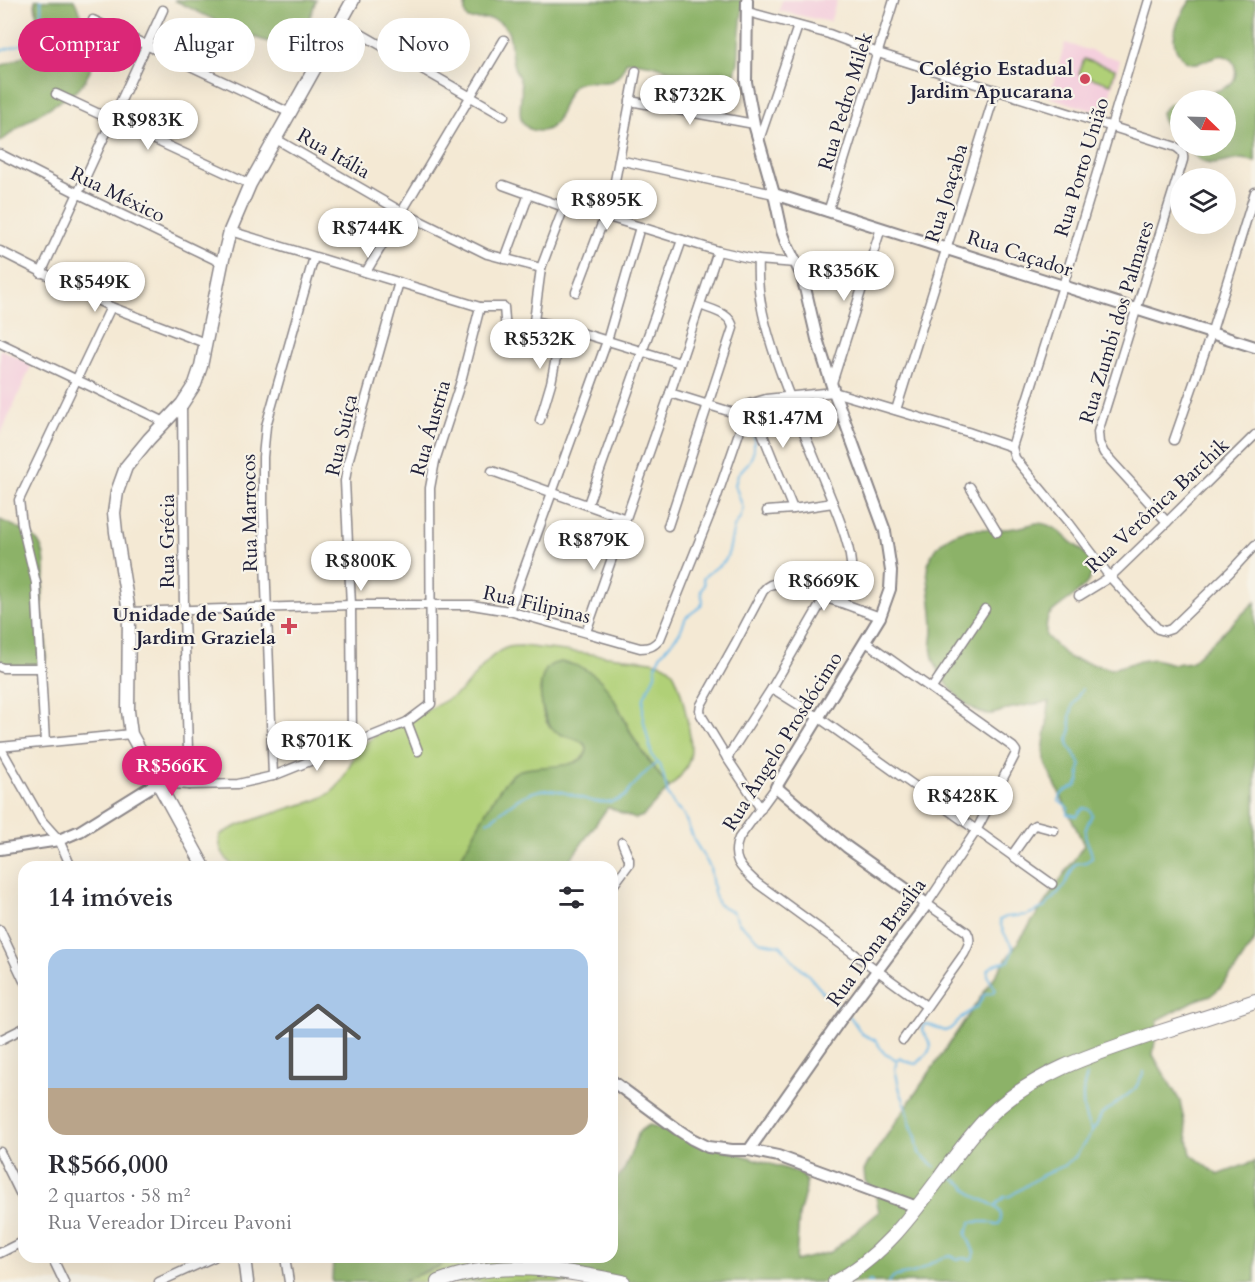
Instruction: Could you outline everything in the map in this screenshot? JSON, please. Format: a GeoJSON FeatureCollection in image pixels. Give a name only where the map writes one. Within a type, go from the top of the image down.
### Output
{"type":"FeatureCollection","features":[{"type":"Feature","properties":{"kind":"highway"},"geometry":{"type":"LineString","coordinates":[[835,1282],[864,1264],[890,1240],[988,1117],[1011,1097],[1041,1077],[1124,1044],[1255,1002]]}},
{"type":"Feature","properties":{"kind":"highway"},"geometry":{"type":"LineString","coordinates":[[438,1282],[486,1269],[535,1268],[574,1272],[623,1282]]}},
{"type":"Feature","properties":{"kind":"main road"},"geometry":{"type":"LineString","coordinates":[[344,18],[353,0]]}},
{"type":"Feature","properties":{"kind":"main road"},"geometry":{"type":"LineString","coordinates":[[201,861],[130,734],[128,711],[129,612],[114,513],[117,492],[126,467],[182,404],[195,384],[201,366],[230,231],[250,184],[314,72]]}},
{"type":"Feature","properties":{"kind":"main road"},"geometry":{"type":"LineString","coordinates":[[245,1263],[247,1282]]}},
{"type":"Feature","properties":{"kind":"street","name":"Rua Ângelo Prosdócimo"},"geometry":{"type":"LineString","coordinates":[[747,0],[746,82],[754,124],[782,231],[806,292],[817,339],[833,388],[885,531],[891,571],[890,589],[880,617],[776,787],[739,838],[735,854],[743,870],[757,883],[879,970]]}},
{"type":"Feature","properties":{"kind":"street","name":"Rua Pedro Milek"},"geometry":{"type":"LineString","coordinates":[[828,212],[894,0]]}},
{"type":"Feature","properties":{"kind":"street","name":"Rua Porto União"},"geometry":{"type":"LineString","coordinates":[[1012,447],[1149,0]]}},
{"type":"Feature","properties":{"kind":"street"},"geometry":{"type":"LineString","coordinates":[[42,273],[163,10]]}},
{"type":"Feature","properties":{"kind":"street"},"geometry":{"type":"LineString","coordinates":[[748,12],[829,34],[878,53],[1110,126]]}},
{"type":"Feature","properties":{"kind":"street"},"geometry":{"type":"LineString","coordinates":[[759,140],[798,26]]}},
{"type":"Feature","properties":{"kind":"street"},"geometry":{"type":"LineString","coordinates":[[365,36],[504,116]]}},
{"type":"Feature","properties":{"kind":"street"},"geometry":{"type":"LineString","coordinates":[[366,273],[504,40]]}},
{"type":"Feature","properties":{"kind":"street"},"geometry":{"type":"LineString","coordinates":[[141,43],[290,113]]}},
{"type":"Feature","properties":{"kind":"street"},"geometry":{"type":"LineString","coordinates":[[614,186],[636,71]]}},
{"type":"Feature","properties":{"kind":"street","name":"Rua Joaçaba"},"geometry":{"type":"LineString","coordinates":[[896,410],[996,90]]}},
{"type":"Feature","properties":{"kind":"street"},"geometry":{"type":"LineString","coordinates":[[56,94],[250,184]]}},
{"type":"Feature","properties":{"kind":"street"},"geometry":{"type":"LineString","coordinates":[[630,102],[754,124]]}},
{"type":"Feature","properties":{"kind":"street","name":"Rua Zumbi dos Palmares"},"geometry":{"type":"LineString","coordinates":[[1110,126],[1176,147],[1183,155],[1098,432],[1099,443],[1104,453],[1167,522]]}},
{"type":"Feature","properties":{"kind":"street","name":"Rua Itália"},"geometry":{"type":"LineString","coordinates":[[276,139],[402,212],[487,254],[541,268]]}},
{"type":"Feature","properties":{"kind":"street","name":"Rua México"},"geometry":{"type":"LineString","coordinates":[[0,154],[222,263]]}},
{"type":"Feature","properties":{"kind":"street"},"geometry":{"type":"LineString","coordinates":[[619,160],[774,194]]}},
{"type":"Feature","properties":{"kind":"street"},"geometry":{"type":"LineString","coordinates":[[503,185],[564,207],[605,216],[718,251],[758,260],[796,263]]}},
{"type":"Feature","properties":{"kind":"street"},"geometry":{"type":"LineString","coordinates":[[1174,440],[1255,192]]}},
{"type":"Feature","properties":{"kind":"street"},"geometry":{"type":"LineString","coordinates":[[505,259],[529,194]]}},
{"type":"Feature","properties":{"kind":"street","name":"Rua Caçador"},"geometry":{"type":"LineString","coordinates":[[774,194],[1255,347]]}},
{"type":"Feature","properties":{"kind":"street"},"geometry":{"type":"LineString","coordinates":[[564,207],[541,268],[534,321],[562,327],[680,363]]}},
{"type":"Feature","properties":{"kind":"street"},"geometry":{"type":"LineString","coordinates":[[576,292],[605,216]]}},
{"type":"Feature","properties":{"kind":"street"},"geometry":{"type":"LineString","coordinates":[[509,611],[607,340],[640,227]]}},
{"type":"Feature","properties":{"kind":"street"},"geometry":{"type":"LineString","coordinates":[[833,388],[881,228]]}},
{"type":"Feature","properties":{"kind":"street"},"geometry":{"type":"LineString","coordinates":[[230,231],[480,307],[504,307],[507,344]]}},
{"type":"Feature","properties":{"kind":"street"},"geometry":{"type":"LineString","coordinates":[[588,504],[682,240]]}},
{"type":"Feature","properties":{"kind":"street"},"geometry":{"type":"LineString","coordinates":[[0,251],[111,307],[206,343]]}},
{"type":"Feature","properties":{"kind":"street"},"geometry":{"type":"LineString","coordinates":[[586,632],[718,251]]}},
{"type":"Feature","properties":{"kind":"street","name":"Rua Marrocos"},"geometry":{"type":"LineString","coordinates":[[273,776],[263,467],[266,426],[314,257]]}},
{"type":"Feature","properties":{"kind":"street"},"geometry":{"type":"LineString","coordinates":[[758,260],[757,282],[768,336],[789,397],[833,503],[849,552],[851,566],[842,603]]}},
{"type":"Feature","properties":{"kind":"street","name":"Rua Suíça"},"geometry":{"type":"LineString","coordinates":[[352,744],[351,605],[345,481],[348,462],[399,282]]}},
{"type":"Feature","properties":{"kind":"street"},"geometry":{"type":"LineString","coordinates":[[668,526],[733,327],[728,316],[700,305]]}},
{"type":"Feature","properties":{"kind":"street"},"geometry":{"type":"LineString","coordinates":[[45,742],[36,583],[22,525],[19,500],[111,307]]}},
{"type":"Feature","properties":{"kind":"street","name":"Rua Áustria"},"geometry":{"type":"LineString","coordinates":[[406,722],[431,704],[430,488],[435,461],[480,307]]}},
{"type":"Feature","properties":{"kind":"street"},"geometry":{"type":"LineString","coordinates":[[540,420],[551,383],[562,327]]}},
{"type":"Feature","properties":{"kind":"street"},"geometry":{"type":"LineString","coordinates":[[0,343],[165,422]]}},
{"type":"Feature","properties":{"kind":"street"},"geometry":{"type":"LineString","coordinates":[[744,416],[749,404],[833,388],[1012,447],[1015,458],[1110,577],[1158,628],[1165,631],[1171,629],[1255,545]]}},
{"type":"Feature","properties":{"kind":"street"},"geometry":{"type":"LineString","coordinates":[[670,393],[744,416],[759,424],[793,509]]}},
{"type":"Feature","properties":{"kind":"street","name":"Rua Grécia"},"geometry":{"type":"LineString","coordinates":[[182,404],[184,611],[189,785]]}},
{"type":"Feature","properties":{"kind":"street","name":"Rua Filipinas"},"geometry":{"type":"LineString","coordinates":[[129,612],[351,605],[472,605],[509,611],[640,648],[649,648],[660,639],[715,502],[744,416]]}},
{"type":"Feature","properties":{"kind":"street","name":"Rua Verônica Barchik"},"geometry":{"type":"LineString","coordinates":[[1079,596],[1110,577],[1255,435]]}},
{"type":"Feature","properties":{"kind":"street"},"geometry":{"type":"LineString","coordinates":[[492,471],[626,519]]}},
{"type":"Feature","properties":{"kind":"street"},"geometry":{"type":"LineString","coordinates":[[969,487],[997,532]]}},
{"type":"Feature","properties":{"kind":"street"},"geometry":{"type":"LineString","coordinates":[[767,511],[833,503]]}},
{"type":"Feature","properties":{"kind":"street"},"geometry":{"type":"LineString","coordinates":[[761,809],[701,715],[700,705],[763,591],[767,586],[774,584],[842,603],[880,617]]}},
{"type":"Feature","properties":{"kind":"street"},"geometry":{"type":"LineString","coordinates":[[727,758],[772,688],[824,598]]}},
{"type":"Feature","properties":{"kind":"street"},"geometry":{"type":"LineString","coordinates":[[866,642],[932,688],[985,609]]}},
{"type":"Feature","properties":{"kind":"street"},"geometry":{"type":"LineString","coordinates":[[0,667],[41,668]]}},
{"type":"Feature","properties":{"kind":"street"},"geometry":{"type":"LineString","coordinates":[[772,688],[818,717],[1052,884]]}},
{"type":"Feature","properties":{"kind":"street","name":"Rua Dona Brasília"},"geometry":{"type":"LineString","coordinates":[[748,1150],[841,1019],[927,904],[976,831],[1015,755],[1014,747],[932,688]]}},
{"type":"Feature","properties":{"kind":"street"},"geometry":{"type":"LineString","coordinates":[[0,849],[58,840],[80,831],[158,783],[238,784],[273,776],[406,722],[418,752]]}},
{"type":"Feature","properties":{"kind":"street"},"geometry":{"type":"LineString","coordinates":[[69,861],[58,840],[42,821],[0,747],[130,734]]}},
{"type":"Feature","properties":{"kind":"street"},"geometry":{"type":"LineString","coordinates":[[776,787],[847,847],[967,932],[970,937],[964,954],[903,1040]]}},
{"type":"Feature","properties":{"kind":"street"},"geometry":{"type":"LineString","coordinates":[[1012,855],[1035,825],[1054,830]]}},
{"type":"Feature","properties":{"kind":"street"},"geometry":{"type":"LineString","coordinates":[[618,879],[629,864],[622,842]]}},
{"type":"Feature","properties":{"kind":"street"},"geometry":{"type":"LineString","coordinates":[[0,930],[18,968]]}},
{"type":"Feature","properties":{"kind":"street"},"geometry":{"type":"LineString","coordinates":[[879,970],[926,1006]]}},
{"type":"Feature","properties":{"kind":"street"},"geometry":{"type":"LineString","coordinates":[[0,1040],[18,1031]]}},
{"type":"Feature","properties":{"kind":"street"},"geometry":{"type":"LineString","coordinates":[[618,1085],[692,1139],[708,1147],[748,1150],[778,1156],[917,1207]]}},
{"type":"Feature","properties":{"kind":"street"},"geometry":{"type":"LineString","coordinates":[[0,1152],[18,1189]]}},
{"type":"Feature","properties":{"kind":"street"},"geometry":{"type":"LineString","coordinates":[[0,1253],[18,1244]]}},
{"type":"Feature","properties":{"kind":"street"},"geometry":{"type":"LineString","coordinates":[[55,1263],[64,1282]]}},
{"type":"Feature","properties":{"kind":"street"},"geometry":{"type":"LineString","coordinates":[[159,1282],[201,1263]]}},
{"type":"Feature","properties":{"kind":"street"},"geometry":{"type":"LineString","coordinates":[[286,1263],[289,1282]]}},
{"type":"Feature","properties":{"kind":"shaded area"},"geometry":{"type":"Polygon","coordinates":[[[782,0],[837,0],[830,22],[779,11],[782,0]]]}},
{"type":"Feature","properties":{"kind":"shaded area","name":"Colégio Estadual Jardim Apucarana"},"geometry":{"type":"Polygon","coordinates":[[[1065,43],[1120,60],[1104,114],[1049,97],[1065,43]]]}},
{"type":"Feature","properties":{"kind":"shaded area"},"geometry":{"type":"Polygon","coordinates":[[[0,349],[32,364],[0,436],[0,349]]]}},
{"type":"Feature","properties":{"kind":"green space"},"geometry":{"type":"Polygon","coordinates":[[[35,0],[74,0],[82,18],[36,18],[35,0]]]}},
{"type":"Feature","properties":{"kind":"green space"},"geometry":{"type":"Polygon","coordinates":[[[174,0],[316,0],[309,18],[267,18],[267,41],[255,37],[255,18],[211,18],[174,0]]]}},
{"type":"Feature","properties":{"kind":"green space"},"geometry":{"type":"Polygon","coordinates":[[[467,0],[744,0],[738,58],[731,81],[719,85],[708,83],[653,65],[627,61],[619,75],[609,82],[586,82],[575,85],[570,90],[556,121],[542,131],[532,130],[522,122],[521,85],[512,58],[509,35],[504,25],[492,19],[467,18],[464,10],[467,0]]]}},
{"type":"Feature","properties":{"kind":"green space"},"geometry":{"type":"Polygon","coordinates":[[[1191,0],[1255,0],[1255,162],[1242,159],[1209,164],[1195,156],[1236,156],[1236,90],[1218,90],[1231,84],[1236,74],[1231,60],[1222,56],[1196,63],[1183,59],[1176,49],[1174,35],[1191,0]]]}},
{"type":"Feature","properties":{"kind":"green space"},"geometry":{"type":"Polygon","coordinates":[[[18,59],[18,72],[89,72],[77,90],[0,142],[0,66],[18,59]]]}},
{"type":"Feature","properties":{"kind":"green space"},"geometry":{"type":"Polygon","coordinates":[[[1084,59],[1115,69],[1111,84],[1079,74],[1084,59]]]}},
{"type":"Feature","properties":{"kind":"green space"},"geometry":{"type":"Polygon","coordinates":[[[1170,104],[1170,131],[1161,116],[1161,112],[1170,104]]]}},
{"type":"Feature","properties":{"kind":"green space"},"geometry":{"type":"Polygon","coordinates":[[[0,520],[35,538],[43,552],[45,575],[42,604],[46,642],[45,663],[30,666],[0,665],[0,520]]]}},
{"type":"Feature","properties":{"kind":"green space"},"geometry":{"type":"Polygon","coordinates":[[[1037,523],[1048,525],[1081,550],[1091,562],[1091,576],[1088,582],[1053,611],[1047,619],[1046,636],[1069,658],[1111,669],[1154,659],[1174,664],[1191,662],[1255,602],[1255,939],[1236,969],[1220,988],[1211,995],[1194,1001],[1158,1020],[1153,1055],[1180,1101],[1191,1154],[1218,1175],[1255,1161],[1255,1282],[566,1282],[576,1263],[618,1263],[618,1178],[625,1168],[639,1132],[649,1125],[800,1173],[806,1181],[806,1188],[799,1216],[796,1261],[831,1252],[879,1212],[875,1192],[865,1181],[864,1171],[868,1163],[1084,845],[1046,765],[1044,746],[1049,702],[992,714],[981,712],[972,708],[954,692],[939,672],[931,650],[933,622],[927,570],[936,549],[946,539],[967,530],[1017,528],[1037,523]]]}},
{"type":"Feature","properties":{"kind":"green space"},"geometry":{"type":"Polygon","coordinates":[[[522,646],[652,661],[668,667],[676,678],[686,713],[690,739],[690,757],[679,778],[669,788],[636,742],[617,704],[547,669],[540,689],[543,713],[547,723],[555,732],[580,741],[587,747],[585,755],[488,808],[459,861],[227,860],[222,852],[220,835],[247,822],[326,796],[339,785],[363,745],[386,730],[447,700],[459,692],[494,655],[511,647],[522,646]]]}},
{"type":"Feature","properties":{"kind":"green space"},"geometry":{"type":"Polygon","coordinates":[[[561,662],[578,666],[601,681],[616,703],[636,742],[669,788],[643,816],[635,819],[608,807],[569,861],[458,861],[493,800],[510,777],[526,769],[570,764],[579,761],[585,755],[587,747],[581,741],[554,730],[545,716],[541,697],[542,678],[551,665],[561,662]]]}},
{"type":"Feature","properties":{"kind":"green space"},"geometry":{"type":"Polygon","coordinates":[[[333,1263],[443,1263],[439,1267],[402,1282],[332,1282],[333,1263]]]}},
{"type":"Feature","properties":{"kind":"green space"},"geometry":{"type":"Polygon","coordinates":[[[443,1263],[576,1263],[566,1282],[402,1282],[443,1263]]]}},
{"type":"Feature","properties":{"kind":"waterway"},"geometry":{"type":"LineString","coordinates":[[0,51],[21,44],[34,35],[40,19],[41,0]]}},
{"type":"Feature","properties":{"kind":"waterway"},"geometry":{"type":"LineString","coordinates":[[754,428],[754,450],[749,462],[738,474],[735,485],[743,508],[734,527],[729,551],[725,561],[703,579],[704,585],[701,591],[703,602],[700,607],[686,617],[680,632],[661,654],[656,664],[655,675],[644,697],[643,718],[652,756],[663,773],[668,795],[675,807],[684,815],[695,842],[710,867],[718,904],[733,912],[739,923],[761,942],[780,945],[840,1008]]}},
{"type":"Feature","properties":{"kind":"waterway"},"geometry":{"type":"LineString","coordinates":[[849,1015],[862,1034],[875,1040],[885,1054],[897,1060],[899,1058],[917,1064],[929,1051],[931,1045],[922,1029],[924,1024],[945,1031],[950,1029],[977,1007],[984,995],[996,989],[988,977],[989,969],[996,964],[1009,961],[1013,947],[1003,931],[1000,920],[1006,917],[1027,915],[1045,907],[1064,886],[1075,864],[1092,858],[1085,834],[1092,815],[1090,810],[1084,808],[1077,816],[1067,814],[1068,808],[1059,801],[1061,795],[1076,786],[1079,781],[1080,763],[1069,746],[1068,740],[1073,705],[1082,689]]}},
{"type":"Feature","properties":{"kind":"waterway"},"geometry":{"type":"LineString","coordinates":[[487,822],[517,800],[537,791],[559,791],[590,801],[611,802],[626,795],[657,763]]}},
{"type":"Feature","properties":{"kind":"waterway"},"geometry":{"type":"LineString","coordinates":[[897,1060],[895,1069],[900,1091],[916,1137],[919,1153],[935,1167]]}},
{"type":"Feature","properties":{"kind":"waterway"},"geometry":{"type":"LineString","coordinates":[[995,1206],[1004,1197],[1010,1196],[1075,1157],[1101,1115],[1135,1089],[1144,1072]]}},
{"type":"Feature","properties":{"kind":"waterway"},"geometry":{"type":"LineString","coordinates":[[1087,1076],[1083,1090],[1083,1104],[1092,1131]]}},
{"type":"Feature","properties":{"kind":"waterway"},"geometry":{"type":"LineString","coordinates":[[889,1282],[893,1277],[916,1272],[941,1258],[951,1256],[970,1260],[974,1257],[974,1252],[966,1234],[971,1222],[999,1224],[1001,1213],[994,1206],[975,1196],[949,1175]]}},
{"type":"Feature","properties":{"kind":"waterway"},"geometry":{"type":"LineString","coordinates":[[868,1282],[872,1282]]}},
{"type":"Feature","properties":{"kind":"place","name":"Colégio Estadual Jardim Apucarana"},"geometry":{"type":"Point","coordinates":[1085,79]}},
{"type":"Feature","properties":{"kind":"place","name":"Unidade de Saúde Jardim Graziela"},"geometry":{"type":"Point","coordinates":[289,626]}}]}
